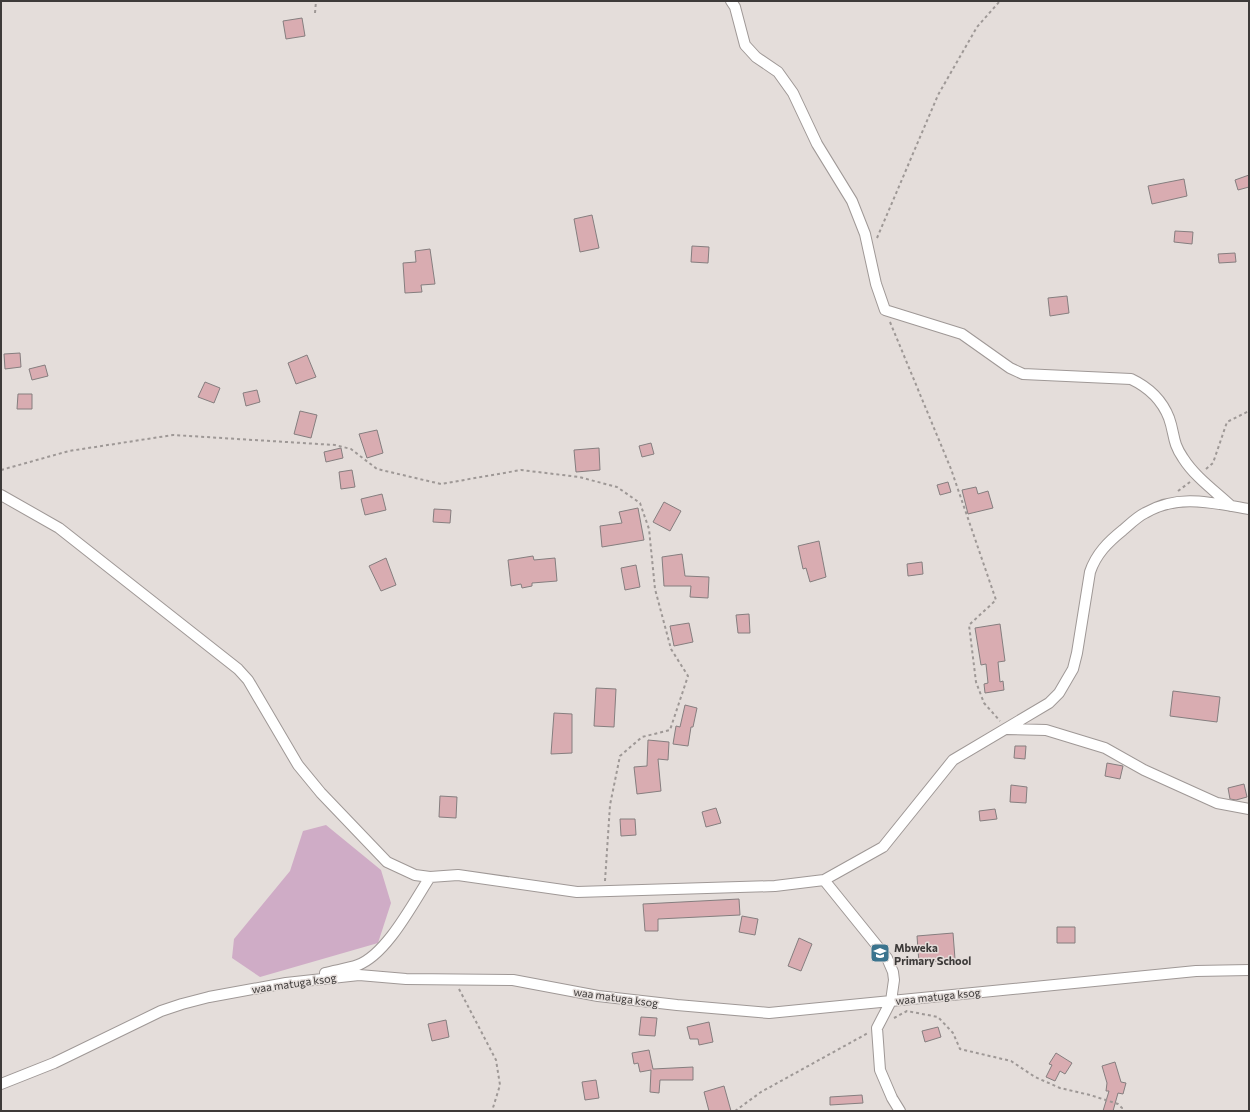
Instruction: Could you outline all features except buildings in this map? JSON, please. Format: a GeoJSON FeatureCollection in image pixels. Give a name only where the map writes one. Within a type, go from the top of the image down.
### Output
{"type":"FeatureCollection","features":[{"type":"Feature","properties":{"kind":"street"},"geometry":{"type":"LineString","coordinates":[[731,1],[735,7],[745,45],[756,57],[778,72],[800,104],[817,144],[852,201],[871,255],[876,284],[885,310],[962,334],[1010,368],[1023,374],[1131,379],[1145,386],[1160,402],[1169,418],[1175,445],[1184,460],[1198,476],[1231,506]]}},
{"type":"Feature","properties":{"kind":"street"},"geometry":{"type":"LineString","coordinates":[[1,495],[59,528],[238,669],[248,680],[298,765],[342,817],[387,862],[404,871],[430,877],[458,875],[560,891],[577,892],[775,886],[824,880],[848,868],[883,847],[954,760],[1049,704],[1059,693],[1073,669],[1090,572],[1094,560],[1109,541],[1143,513],[1160,505],[1181,501],[1201,500],[1249,509]]}},
{"type":"Feature","properties":{"kind":"street"},"geometry":{"type":"LineString","coordinates":[[1007,729],[1046,730],[1105,748],[1144,770],[1217,803],[1249,809]]}},
{"type":"Feature","properties":{"kind":"street"},"geometry":{"type":"LineString","coordinates":[[286,983],[358,965],[370,958],[393,935],[430,877]]}},
{"type":"Feature","properties":{"kind":"street"},"geometry":{"type":"LineString","coordinates":[[824,880],[887,958],[893,972],[891,1001],[877,1028],[880,1070],[900,1111]]}},
{"type":"Feature","properties":{"kind":"street","name":"waa matuga ksog"},"geometry":{"type":"LineString","coordinates":[[1,1084],[54,1063],[161,1011],[209,997],[286,983],[359,975],[406,979],[513,980],[598,996],[769,1013],[1196,971],[1249,970]]}},
{"type":"Feature","properties":{"kind":"path"},"geometry":{"type":"LineString","coordinates":[[315,13],[316,1]]}},
{"type":"Feature","properties":{"kind":"path"},"geometry":{"type":"LineString","coordinates":[[871,255],[886,215],[938,95],[977,27],[1000,1]]}},
{"type":"Feature","properties":{"kind":"path"},"geometry":{"type":"LineString","coordinates":[[885,310],[951,469],[996,600],[969,625],[976,682],[984,703],[1007,729]]}},
{"type":"Feature","properties":{"kind":"path"},"geometry":{"type":"LineString","coordinates":[[1176,493],[1214,463],[1227,422],[1249,411]]}},
{"type":"Feature","properties":{"kind":"path"},"geometry":{"type":"LineString","coordinates":[[1,470],[69,451],[173,435],[334,445],[351,449],[377,469],[441,484],[521,470],[579,477],[617,487],[640,503],[649,529],[655,589],[671,649],[688,676],[670,730],[642,736],[620,756],[610,805],[604,890]]}},
{"type":"Feature","properties":{"kind":"path"},"geometry":{"type":"LineString","coordinates":[[454,979],[496,1060],[500,1085],[492,1111]]}},
{"type":"Feature","properties":{"kind":"path"},"geometry":{"type":"LineString","coordinates":[[735,1111],[762,1092],[827,1054],[907,1011],[938,1017],[953,1033],[960,1049],[1011,1061],[1034,1077],[1060,1088],[1090,1095],[1118,1104],[1122,1108],[1121,1111]]}},
{"type":"Feature","properties":{"kind":"shaded area"},"geometry":{"type":"Polygon","coordinates":[[[326,825],[381,870],[391,903],[378,943],[260,977],[232,958],[234,939],[290,871],[303,831],[326,825]]]}},
{"type":"Feature","properties":{"kind":"place","name":"Mbweka Primary School"},"geometry":{"type":"Point","coordinates":[880,953]}}]}
